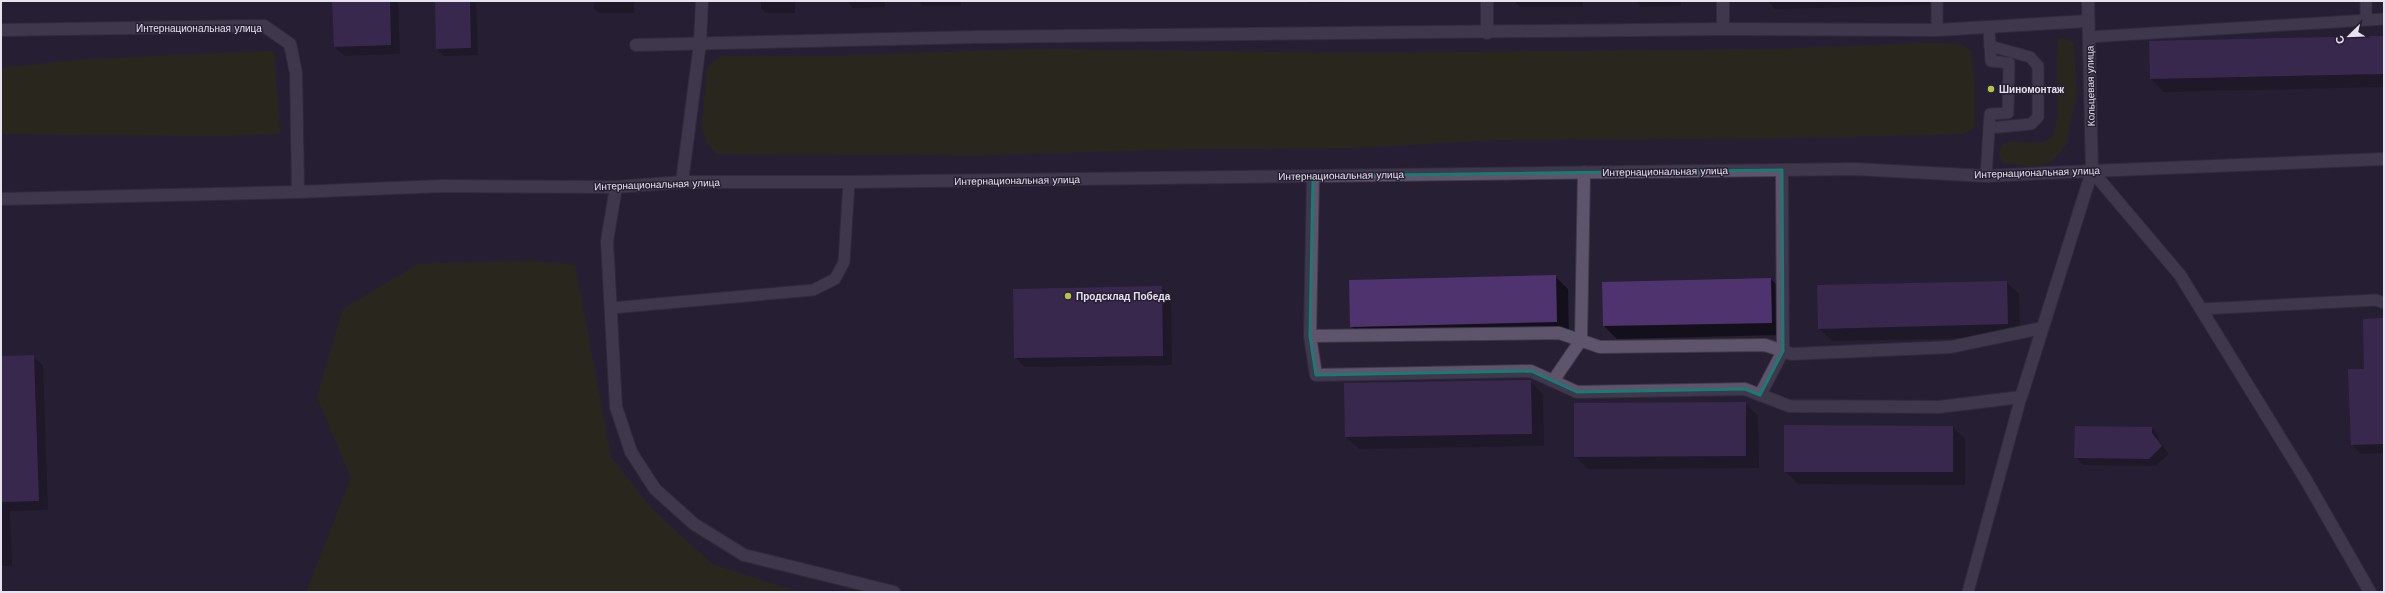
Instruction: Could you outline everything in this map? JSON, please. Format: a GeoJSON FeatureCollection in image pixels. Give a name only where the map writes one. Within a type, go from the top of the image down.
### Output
{"type":"FeatureCollection","features":[{"type":"Feature","properties":{"kind":"street"},"geometry":{"type":"LineString","coordinates":[[682,182],[700,43],[702,1]]}},
{"type":"Feature","properties":{"kind":"street"},"geometry":{"type":"LineString","coordinates":[[1487,1],[1487,33]]}},
{"type":"Feature","properties":{"kind":"street"},"geometry":{"type":"LineString","coordinates":[[1723,1],[1723,30]]}},
{"type":"Feature","properties":{"kind":"street","name":"Кольцевая улица"},"geometry":{"type":"LineString","coordinates":[[2021,397],[2092,170],[2088,1]]}},
{"type":"Feature","properties":{"kind":"street"},"geometry":{"type":"LineString","coordinates":[[636,45],[968,38],[1723,30],[1937,30],[2088,21]]}},
{"type":"Feature","properties":{"kind":"street","name":"Интернациональная улица"},"geometry":{"type":"LineString","coordinates":[[1,30],[264,26],[290,44],[296,73],[298,192]]}},
{"type":"Feature","properties":{"kind":"street","name":"Интернациональная улица"},"geometry":{"type":"LineString","coordinates":[[1,199],[298,192],[441,186],[616,187],[682,182],[849,182],[1855,169],[1986,176],[2092,170],[2384,159]]}},
{"type":"Feature","properties":{"kind":"street"},"geometry":{"type":"LineString","coordinates":[[1760,395],[1783,351],[1782,170]]}},
{"type":"Feature","properties":{"kind":"street"},"geometry":{"type":"LineString","coordinates":[[2092,170],[2180,275],[2306,480],[2370,592]]}},
{"type":"Feature","properties":{"kind":"street"},"geometry":{"type":"LineString","coordinates":[[1554,381],[1581,340],[1584,172]]}},
{"type":"Feature","properties":{"kind":"street"},"geometry":{"type":"LineString","coordinates":[[1312,176],[1310,336],[1316,375],[1531,371],[1577,392],[1745,389],[1789,406],[1940,408],[2021,397]]}},
{"type":"Feature","properties":{"kind":"street"},"geometry":{"type":"LineString","coordinates":[[616,187],[608,241],[616,407],[631,452],[655,488],[694,524],[744,555],[894,592]]}},
{"type":"Feature","properties":{"kind":"street"},"geometry":{"type":"LineString","coordinates":[[1310,336],[1559,333],[1600,346],[1765,345],[1792,354],[1951,347],[2042,328]]}},
{"type":"Feature","properties":{"kind":"lane"},"geometry":{"type":"LineString","coordinates":[[1937,1],[1937,30]]}},
{"type":"Feature","properties":{"kind":"lane"},"geometry":{"type":"LineString","coordinates":[[2366,1],[2366,19]]}},
{"type":"Feature","properties":{"kind":"lane"},"geometry":{"type":"LineString","coordinates":[[2089,37],[2384,19]]}},
{"type":"Feature","properties":{"kind":"lane"},"geometry":{"type":"LineString","coordinates":[[1986,176],[1990,114],[2008,112],[2009,62],[1991,61],[1989,28]]}},
{"type":"Feature","properties":{"kind":"lane"},"geometry":{"type":"LineString","coordinates":[[1989,128],[2031,124],[2038,117],[2038,66],[2030,57],[1990,46]]}},
{"type":"Feature","properties":{"kind":"lane"},"geometry":{"type":"LineString","coordinates":[[611,308],[813,290],[835,279],[844,262],[849,182]]}},
{"type":"Feature","properties":{"kind":"lane"},"geometry":{"type":"LineString","coordinates":[[2201,308],[2376,300],[2384,303]]}},
{"type":"Feature","properties":{"kind":"lane"},"geometry":{"type":"LineString","coordinates":[[1968,592],[2021,397]]}},
{"type":"Feature","properties":{"kind":"highlighted area"},"geometry":{"type":"Polygon","coordinates":[[[1782,170],[1783,351],[1760,395],[1745,389],[1577,392],[1531,371],[1316,375],[1310,336],[1313,176],[1782,170]]]}},
{"type":"Feature","properties":{"kind":"green space"},"geometry":{"type":"Polygon","coordinates":[[[2061,38],[2074,42],[2076,94],[2066,145],[2053,160],[2038,167],[2003,163],[1999,154],[2003,144],[2011,142],[2042,143],[2054,136],[2058,114],[2057,41],[2061,38]]]}},
{"type":"Feature","properties":{"kind":"green space"},"geometry":{"type":"Polygon","coordinates":[[[1928,43],[1961,44],[1971,51],[1975,88],[1975,126],[1964,134],[1785,138],[1493,140],[1354,148],[1188,149],[986,155],[717,154],[706,142],[702,129],[707,68],[720,56],[834,56],[1035,49],[1358,53],[1778,49],[1928,43]]]}},
{"type":"Feature","properties":{"kind":"green space"},"geometry":{"type":"Polygon","coordinates":[[[274,51],[280,134],[216,136],[1,134],[1,68],[89,59],[274,51]]]}},
{"type":"Feature","properties":{"kind":"green space"},"geometry":{"type":"Polygon","coordinates":[[[532,261],[575,265],[611,457],[652,509],[712,564],[797,592],[306,592],[351,478],[317,397],[343,309],[418,264],[532,261]]]}},
{"type":"Feature","properties":{"kind":"building"},"geometry":{"type":"Polygon","coordinates":[[[332,1],[390,1],[391,45],[334,47],[332,1]]]}},
{"type":"Feature","properties":{"kind":"building"},"geometry":{"type":"Polygon","coordinates":[[[435,1],[470,1],[471,48],[436,49],[435,1]]]}},
{"type":"Feature","properties":{"kind":"building"},"geometry":{"type":"Polygon","coordinates":[[[2384,36],[2384,74],[2150,79],[2149,41],[2384,36]]]}},
{"type":"Feature","properties":{"kind":"building"},"geometry":{"type":"Polygon","coordinates":[[[1556,275],[1557,322],[1350,327],[1349,280],[1556,275]]]}},
{"type":"Feature","properties":{"kind":"building"},"geometry":{"type":"Polygon","coordinates":[[[1771,278],[1772,323],[1603,326],[1602,282],[1771,278]]]}},
{"type":"Feature","properties":{"kind":"building"},"geometry":{"type":"Polygon","coordinates":[[[2007,281],[2008,324],[1818,329],[1817,285],[2007,281]]]}},
{"type":"Feature","properties":{"kind":"building"},"geometry":{"type":"Polygon","coordinates":[[[1162,286],[1163,356],[1014,358],[1013,289],[1162,286]]]}},
{"type":"Feature","properties":{"kind":"building"},"geometry":{"type":"Polygon","coordinates":[[[2384,318],[2384,444],[2351,445],[2348,369],[2364,369],[2363,319],[2384,318]]]}},
{"type":"Feature","properties":{"kind":"building"},"geometry":{"type":"Polygon","coordinates":[[[34,355],[39,501],[1,502],[1,356],[34,355]]]}},
{"type":"Feature","properties":{"kind":"building"},"geometry":{"type":"Polygon","coordinates":[[[1531,380],[1532,434],[1345,437],[1344,383],[1531,380]]]}},
{"type":"Feature","properties":{"kind":"building"},"geometry":{"type":"Polygon","coordinates":[[[1746,402],[1746,456],[1574,457],[1574,403],[1746,402]]]}},
{"type":"Feature","properties":{"kind":"building"},"geometry":{"type":"Polygon","coordinates":[[[1784,425],[1953,426],[1953,472],[1784,472],[1784,425]]]}},
{"type":"Feature","properties":{"kind":"building"},"geometry":{"type":"Polygon","coordinates":[[[2075,426],[2152,427],[2152,433],[2162,446],[2149,459],[2074,458],[2075,426]]]}},
{"type":"Feature","properties":{"kind":"place","name":"Шиномонтаж"},"geometry":{"type":"Point","coordinates":[1991,89]}},
{"type":"Feature","properties":{"kind":"place","name":"Продсклад Победа"},"geometry":{"type":"Point","coordinates":[1068,296]}}]}
